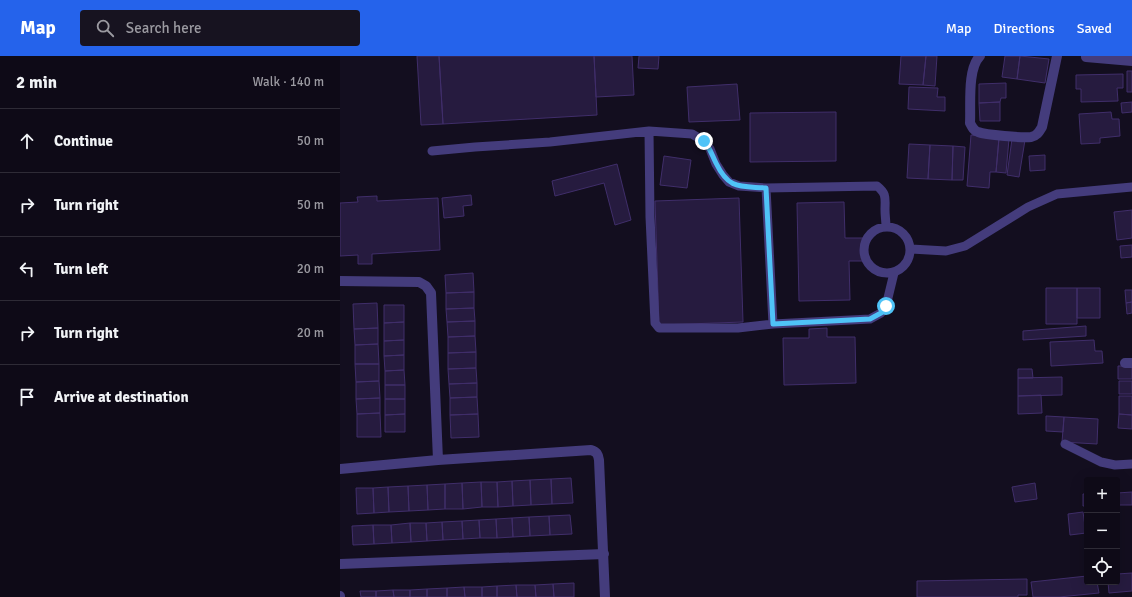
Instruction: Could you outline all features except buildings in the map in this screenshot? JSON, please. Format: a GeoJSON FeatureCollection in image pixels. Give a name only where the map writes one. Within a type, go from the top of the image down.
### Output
{"type":"FeatureCollection","features":[{"type":"Feature","properties":{"kind":"street"},"geometry":{"type":"LineString","coordinates":[[980,56],[976,61],[972,76],[970,123],[973,129],[978,132],[996,135],[1031,137],[1038,134],[1042,127],[1057,56]]}},
{"type":"Feature","properties":{"kind":"street"},"geometry":{"type":"LineString","coordinates":[[1086,57],[1132,61]]}},
{"type":"Feature","properties":{"kind":"street"},"geometry":{"type":"LineString","coordinates":[[340,281],[419,282],[426,286],[431,293],[438,460]]}},
{"type":"Feature","properties":{"kind":"street"},"geometry":{"type":"LineString","coordinates":[[340,468],[591,450],[598,454],[599,460],[605,597]]}},
{"type":"Feature","properties":{"kind":"street"},"geometry":{"type":"LineString","coordinates":[[340,564],[604,554]]}},
{"type":"Feature","properties":{"kind":"lane"},"geometry":{"type":"LineString","coordinates":[[649,131],[650,217],[655,323],[658,328],[738,328],[773,324],[870,319],[881,313],[886,306],[894,273]]}},
{"type":"Feature","properties":{"kind":"lane"},"geometry":{"type":"LineString","coordinates":[[432,151],[550,142],[649,131],[692,134],[704,141],[710,149],[716,164],[729,182],[739,186],[766,188],[877,186],[883,191],[885,197],[886,227]]}},
{"type":"Feature","properties":{"kind":"lane"},"geometry":{"type":"LineString","coordinates":[[911,249],[946,251],[965,246],[1028,207],[1057,194],[1132,187]]}},
{"type":"Feature","properties":{"kind":"lane"},"geometry":{"type":"LineString","coordinates":[[766,188],[773,324]]}},
{"type":"Feature","properties":{"kind":"lane"},"geometry":{"type":"LineString","coordinates":[[886,227],[895,228],[903,232],[909,240],[911,249],[911,255],[905,266],[894,273],[887,274],[872,268],[864,255],[864,247],[867,239],[878,229],[886,227]]}},
{"type":"Feature","properties":{"kind":"lane"},"geometry":{"type":"LineString","coordinates":[[1065,444],[1101,462],[1116,465],[1132,464]]}},
{"type":"Feature","properties":{"kind":"route"},"geometry":{"type":"LineString","coordinates":[[704,141],[710,149],[716,164],[729,182],[739,186],[766,188],[773,324],[870,319],[881,313],[886,306]]}}]}
